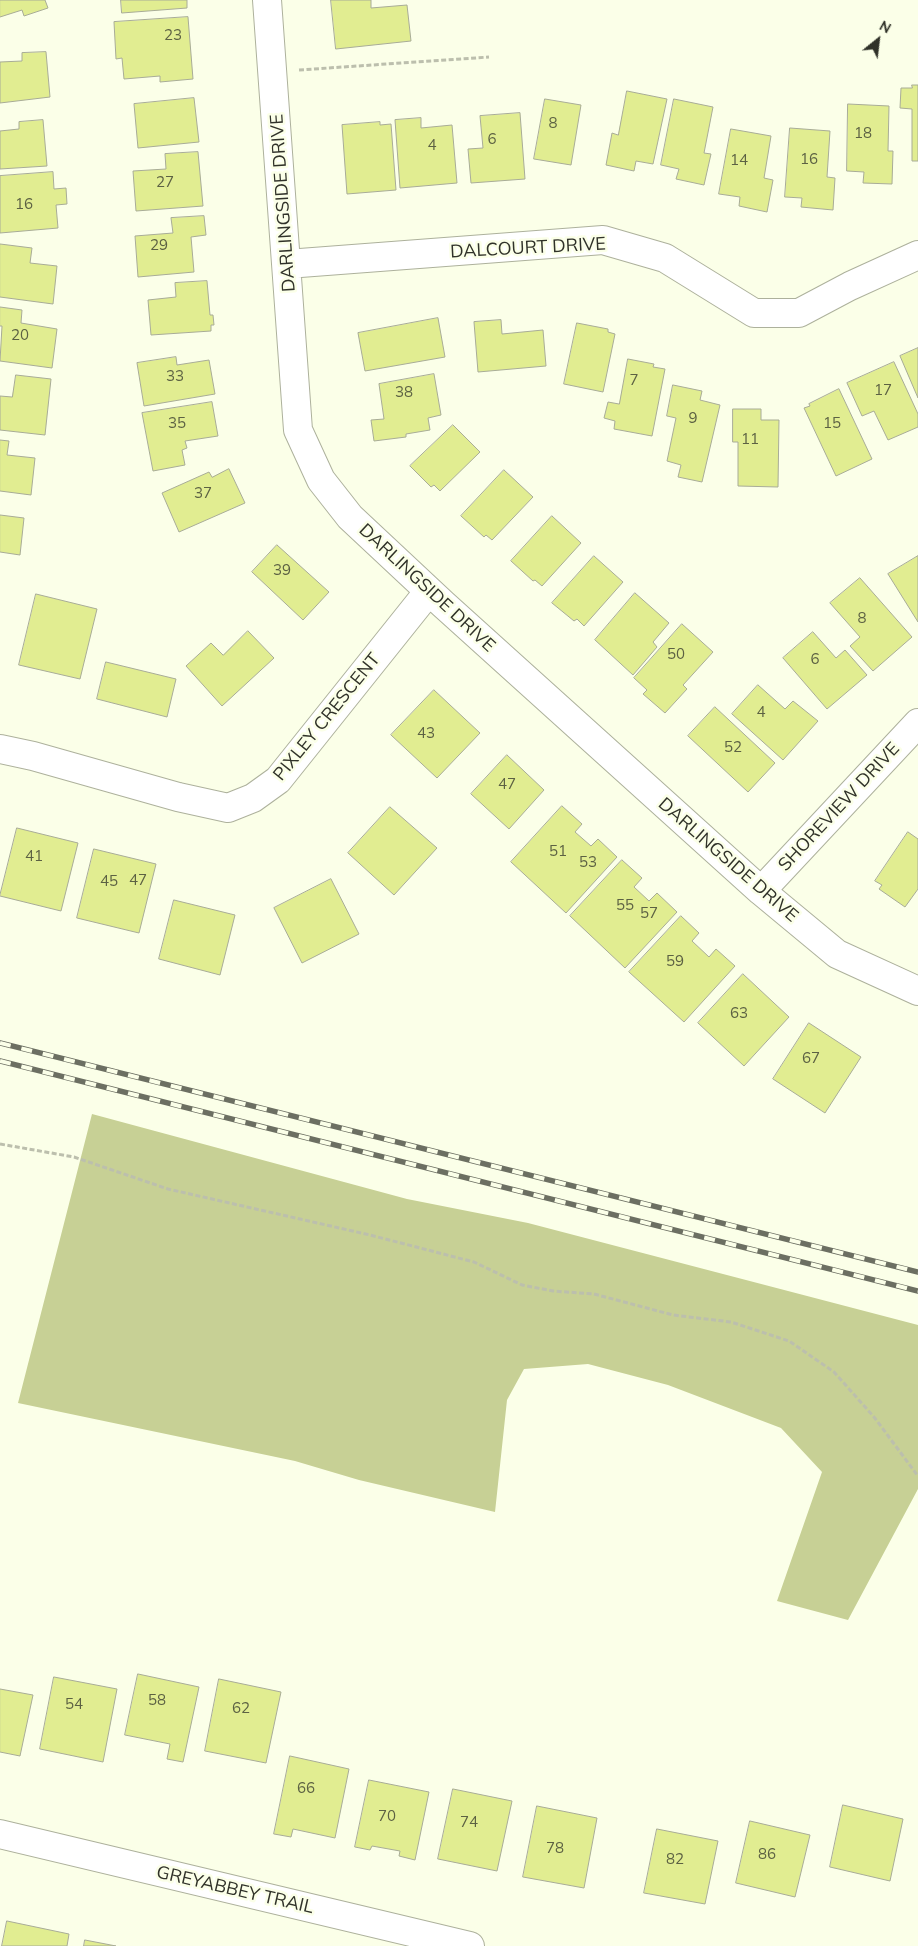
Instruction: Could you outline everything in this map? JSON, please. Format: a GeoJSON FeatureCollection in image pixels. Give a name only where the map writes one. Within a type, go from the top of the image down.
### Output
{"type":"FeatureCollection","features":[{"type":"Feature","properties":{"kind":"street","name":"DARLINGSIDE DRIVE"},"geometry":{"type":"LineString","coordinates":[[268,0],[298,430],[321,480],[350,517],[429,591],[761,892],[837,954],[918,991]]}},
{"type":"Feature","properties":{"kind":"street","name":"DALCOURT DRIVE"},"geometry":{"type":"LineString","coordinates":[[287,264],[603,240],[666,258],[754,314],[799,312],[918,255]]}},
{"type":"Feature","properties":{"kind":"street","name":"PIXLEY CRESCENT"},"geometry":{"type":"LineString","coordinates":[[0,749],[33,756],[178,797],[228,808],[253,798],[278,780],[429,591]]}},
{"type":"Feature","properties":{"kind":"street","name":"SHOREVIEW DRIVE"},"geometry":{"type":"LineString","coordinates":[[761,892],[918,723]]}},
{"type":"Feature","properties":{"kind":"street","name":"GREYABBEY TRAIL"},"geometry":{"type":"LineString","coordinates":[[0,1834],[470,1946]]}},
{"type":"Feature","properties":{"kind":"path"},"geometry":{"type":"LineString","coordinates":[[274,72],[489,57]]}},
{"type":"Feature","properties":{"kind":"path"},"geometry":{"type":"LineString","coordinates":[[0,1144],[74,1157],[168,1190],[370,1235],[474,1262],[522,1285],[553,1291],[594,1294],[673,1315],[730,1322],[789,1341],[834,1372],[874,1417],[918,1476]]}},
{"type":"Feature","properties":{"kind":"green space"},"geometry":{"type":"Polygon","coordinates":[[[92,1114],[407,1199],[528,1223],[918,1325],[918,1489],[848,1620],[777,1601],[822,1472],[781,1428],[668,1385],[588,1364],[524,1369],[507,1400],[495,1512],[359,1480],[295,1461],[18,1403],[92,1114]]]}},
{"type":"Feature","properties":{"kind":"building"},"geometry":{"type":"Polygon","coordinates":[[[0,0],[45,0],[48,8],[24,16],[22,10],[0,17],[0,0]]]}},
{"type":"Feature","properties":{"kind":"building"},"geometry":{"type":"Polygon","coordinates":[[[121,0],[187,0],[187,8],[122,13],[121,0]]]}},
{"type":"Feature","properties":{"kind":"building"},"geometry":{"type":"Polygon","coordinates":[[[331,0],[371,0],[371,8],[407,5],[411,41],[336,49],[331,0]]]}},
{"type":"Feature","properties":{"kind":"building"},"geometry":{"type":"Polygon","coordinates":[[[188,17],[193,79],[160,82],[160,76],[124,79],[122,58],[116,59],[114,22],[188,17]]]}},
{"type":"Feature","properties":{"kind":"building"},"geometry":{"type":"Polygon","coordinates":[[[46,52],[50,97],[0,103],[0,62],[22,61],[22,53],[46,52]]]}},
{"type":"Feature","properties":{"kind":"building"},"geometry":{"type":"Polygon","coordinates":[[[912,85],[918,85],[918,161],[912,161],[912,109],[900,108],[901,88],[912,88],[912,85]]]}},
{"type":"Feature","properties":{"kind":"building"},"geometry":{"type":"Polygon","coordinates":[[[627,91],[667,99],[653,164],[636,161],[634,171],[606,165],[612,133],[618,135],[627,91]]]}},
{"type":"Feature","properties":{"kind":"building"},"geometry":{"type":"Polygon","coordinates":[[[194,98],[199,142],[138,148],[134,104],[194,98]]]}},
{"type":"Feature","properties":{"kind":"building"},"geometry":{"type":"Polygon","coordinates":[[[545,99],[581,105],[571,165],[534,159],[545,99]]]}},
{"type":"Feature","properties":{"kind":"building"},"geometry":{"type":"Polygon","coordinates":[[[674,99],[713,107],[704,153],[711,154],[704,185],[676,179],[679,169],[661,165],[674,99]]]}},
{"type":"Feature","properties":{"kind":"building"},"geometry":{"type":"Polygon","coordinates":[[[848,104],[889,106],[888,151],[893,151],[892,184],[863,183],[864,172],[847,171],[848,104]]]}},
{"type":"Feature","properties":{"kind":"building"},"geometry":{"type":"Polygon","coordinates":[[[520,113],[525,179],[471,183],[468,149],[483,148],[480,116],[520,113]]]}},
{"type":"Feature","properties":{"kind":"building"},"geometry":{"type":"Polygon","coordinates":[[[421,118],[421,128],[452,125],[457,183],[400,188],[395,120],[421,118]]]}},
{"type":"Feature","properties":{"kind":"building"},"geometry":{"type":"Polygon","coordinates":[[[43,120],[47,166],[0,169],[0,131],[19,129],[19,122],[43,120]]]}},
{"type":"Feature","properties":{"kind":"building"},"geometry":{"type":"Polygon","coordinates":[[[380,122],[380,125],[391,124],[396,190],[347,194],[342,125],[380,122]]]}},
{"type":"Feature","properties":{"kind":"building"},"geometry":{"type":"Polygon","coordinates":[[[790,128],[830,131],[827,177],[835,178],[833,210],[801,207],[802,198],[785,197],[790,128]]]}},
{"type":"Feature","properties":{"kind":"building"},"geometry":{"type":"Polygon","coordinates":[[[731,129],[771,136],[764,178],[773,180],[767,212],[739,206],[740,197],[719,194],[731,129]]]}},
{"type":"Feature","properties":{"kind":"building"},"geometry":{"type":"Polygon","coordinates":[[[198,152],[203,206],[136,211],[133,171],[166,169],[165,154],[198,152]]]}},
{"type":"Feature","properties":{"kind":"building"},"geometry":{"type":"Polygon","coordinates":[[[53,172],[54,189],[66,188],[67,204],[56,205],[58,228],[0,233],[0,176],[53,172]]]}},
{"type":"Feature","properties":{"kind":"building"},"geometry":{"type":"Polygon","coordinates":[[[204,216],[206,235],[191,237],[194,272],[138,277],[135,236],[173,233],[171,218],[204,216]]]}},
{"type":"Feature","properties":{"kind":"building"},"geometry":{"type":"Polygon","coordinates":[[[0,244],[32,248],[30,263],[57,266],[53,304],[0,297],[0,244]]]}},
{"type":"Feature","properties":{"kind":"building"},"geometry":{"type":"Polygon","coordinates":[[[207,281],[210,315],[213,315],[214,325],[211,325],[211,331],[151,335],[148,300],[176,297],[175,283],[207,281]]]}},
{"type":"Feature","properties":{"kind":"building"},"geometry":{"type":"Polygon","coordinates":[[[0,307],[22,310],[21,323],[57,329],[52,368],[0,361],[2,326],[0,326],[0,307]]]}},
{"type":"Feature","properties":{"kind":"building"},"geometry":{"type":"Polygon","coordinates":[[[438,318],[445,357],[365,371],[358,333],[438,318]]]}},
{"type":"Feature","properties":{"kind":"building"},"geometry":{"type":"Polygon","coordinates":[[[501,320],[502,334],[543,330],[546,366],[478,372],[474,322],[501,320]]]}},
{"type":"Feature","properties":{"kind":"building"},"geometry":{"type":"Polygon","coordinates":[[[577,323],[608,329],[608,332],[615,334],[603,392],[564,384],[577,323]]]}},
{"type":"Feature","properties":{"kind":"building"},"geometry":{"type":"Polygon","coordinates":[[[918,348],[918,398],[900,356],[918,348]]]}},
{"type":"Feature","properties":{"kind":"building"},"geometry":{"type":"Polygon","coordinates":[[[176,357],[177,365],[209,360],[215,394],[144,406],[137,363],[176,357]]]}},
{"type":"Feature","properties":{"kind":"building"},"geometry":{"type":"Polygon","coordinates":[[[628,359],[654,364],[653,367],[665,369],[652,436],[614,429],[615,421],[604,418],[608,402],[619,404],[628,359]]]}},
{"type":"Feature","properties":{"kind":"building"},"geometry":{"type":"Polygon","coordinates":[[[894,362],[918,414],[918,427],[888,440],[874,411],[862,416],[847,383],[894,362]]]}},
{"type":"Feature","properties":{"kind":"building"},"geometry":{"type":"Polygon","coordinates":[[[434,374],[441,415],[428,418],[430,430],[406,434],[406,437],[374,441],[371,420],[384,419],[379,384],[434,374]]]}},
{"type":"Feature","properties":{"kind":"building"},"geometry":{"type":"Polygon","coordinates":[[[16,375],[51,379],[45,435],[0,430],[0,396],[12,397],[16,375]]]}},
{"type":"Feature","properties":{"kind":"building"},"geometry":{"type":"Polygon","coordinates":[[[673,385],[702,391],[700,400],[720,405],[702,482],[678,477],[681,465],[667,461],[676,418],[667,416],[673,385]]]}},
{"type":"Feature","properties":{"kind":"building"},"geometry":{"type":"Polygon","coordinates":[[[839,389],[872,459],[836,476],[804,408],[839,389]]]}},
{"type":"Feature","properties":{"kind":"building"},"geometry":{"type":"Polygon","coordinates":[[[212,402],[218,436],[185,441],[187,448],[182,450],[185,465],[153,471],[142,413],[212,402]]]}},
{"type":"Feature","properties":{"kind":"building"},"geometry":{"type":"Polygon","coordinates":[[[733,409],[761,409],[761,420],[779,420],[778,487],[738,486],[738,442],[733,442],[733,409]]]}},
{"type":"Feature","properties":{"kind":"building"},"geometry":{"type":"Polygon","coordinates":[[[453,425],[480,452],[440,491],[434,485],[431,487],[410,466],[453,425]]]}},
{"type":"Feature","properties":{"kind":"building"},"geometry":{"type":"Polygon","coordinates":[[[0,440],[9,441],[7,455],[35,458],[31,495],[0,491],[0,440]]]}},
{"type":"Feature","properties":{"kind":"building"},"geometry":{"type":"Polygon","coordinates":[[[229,469],[245,503],[179,532],[162,493],[209,472],[212,477],[229,469]]]}},
{"type":"Feature","properties":{"kind":"building"},"geometry":{"type":"Polygon","coordinates":[[[504,470],[533,497],[492,540],[486,535],[484,537],[461,516],[504,470]]]}},
{"type":"Feature","properties":{"kind":"building"},"geometry":{"type":"Polygon","coordinates":[[[0,515],[24,518],[20,555],[0,552],[0,515]]]}},
{"type":"Feature","properties":{"kind":"building"},"geometry":{"type":"Polygon","coordinates":[[[552,516],[581,543],[542,586],[535,580],[533,581],[511,561],[552,516]]]}},
{"type":"Feature","properties":{"kind":"building"},"geometry":{"type":"Polygon","coordinates":[[[277,545],[329,592],[303,620],[252,572],[277,545]]]}},
{"type":"Feature","properties":{"kind":"building"},"geometry":{"type":"Polygon","coordinates":[[[594,556],[623,582],[584,626],[577,619],[574,621],[552,603],[594,556]]]}},
{"type":"Feature","properties":{"kind":"building"},"geometry":{"type":"Polygon","coordinates":[[[918,556],[918,622],[888,574],[918,556]]]}},
{"type":"Feature","properties":{"kind":"building"},"geometry":{"type":"Polygon","coordinates":[[[860,578],[912,637],[873,671],[850,646],[860,637],[830,603],[860,578]]]}},
{"type":"Feature","properties":{"kind":"building"},"geometry":{"type":"Polygon","coordinates":[[[635,593],[669,623],[653,642],[657,647],[633,675],[595,640],[635,593]]]}},
{"type":"Feature","properties":{"kind":"building"},"geometry":{"type":"Polygon","coordinates":[[[36,594],[97,609],[80,679],[19,665],[36,594]]]}},
{"type":"Feature","properties":{"kind":"building"},"geometry":{"type":"Polygon","coordinates":[[[682,624],[713,652],[683,685],[687,689],[665,713],[643,694],[647,690],[634,678],[682,624]]]}},
{"type":"Feature","properties":{"kind":"building"},"geometry":{"type":"Polygon","coordinates":[[[248,631],[274,658],[222,706],[186,666],[211,643],[223,655],[248,631]]]}},
{"type":"Feature","properties":{"kind":"building"},"geometry":{"type":"Polygon","coordinates":[[[813,632],[836,658],[845,650],[867,675],[827,709],[783,658],[813,632]]]}},
{"type":"Feature","properties":{"kind":"building"},"geometry":{"type":"Polygon","coordinates":[[[106,662],[176,679],[167,717],[97,699],[106,662]]]}},
{"type":"Feature","properties":{"kind":"building"},"geometry":{"type":"Polygon","coordinates":[[[758,685],[785,709],[793,701],[818,721],[783,760],[732,714],[758,685]]]}},
{"type":"Feature","properties":{"kind":"building"},"geometry":{"type":"Polygon","coordinates":[[[434,690],[480,733],[437,778],[391,735],[434,690]]]}},
{"type":"Feature","properties":{"kind":"building"},"geometry":{"type":"Polygon","coordinates":[[[715,707],[775,763],[748,792],[688,736],[715,707]]]}},
{"type":"Feature","properties":{"kind":"building"},"geometry":{"type":"Polygon","coordinates":[[[507,755],[544,790],[509,829],[471,794],[507,755]]]}},
{"type":"Feature","properties":{"kind":"building"},"geometry":{"type":"Polygon","coordinates":[[[562,806],[582,824],[575,832],[591,846],[598,839],[617,857],[566,913],[511,862],[562,806]]]}},
{"type":"Feature","properties":{"kind":"building"},"geometry":{"type":"Polygon","coordinates":[[[390,807],[437,848],[394,895],[348,853],[390,807]]]}},
{"type":"Feature","properties":{"kind":"building"},"geometry":{"type":"Polygon","coordinates":[[[17,828],[78,843],[61,911],[0,896],[17,828]]]}},
{"type":"Feature","properties":{"kind":"building"},"geometry":{"type":"Polygon","coordinates":[[[908,832],[918,839],[918,889],[905,907],[879,889],[882,885],[875,881],[908,832]]]}},
{"type":"Feature","properties":{"kind":"building"},"geometry":{"type":"Polygon","coordinates":[[[94,849],[156,864],[139,933],[77,918],[94,849]]]}},
{"type":"Feature","properties":{"kind":"building"},"geometry":{"type":"Polygon","coordinates":[[[622,860],[642,878],[634,887],[649,901],[657,893],[677,912],[625,968],[570,916],[622,860]]]}},
{"type":"Feature","properties":{"kind":"building"},"geometry":{"type":"Polygon","coordinates":[[[331,879],[359,934],[302,963],[274,908],[331,879]]]}},
{"type":"Feature","properties":{"kind":"building"},"geometry":{"type":"Polygon","coordinates":[[[174,900],[235,915],[220,975],[159,959],[174,900]]]}},
{"type":"Feature","properties":{"kind":"building"},"geometry":{"type":"Polygon","coordinates":[[[681,916],[699,933],[692,941],[709,957],[716,949],[735,966],[684,1022],[629,972],[681,916]]]}},
{"type":"Feature","properties":{"kind":"building"},"geometry":{"type":"Polygon","coordinates":[[[743,974],[789,1017],[744,1066],[698,1023],[743,974]]]}},
{"type":"Feature","properties":{"kind":"building"},"geometry":{"type":"Polygon","coordinates":[[[809,1023],[861,1057],[825,1113],[773,1079],[809,1023]]]}},
{"type":"Feature","properties":{"kind":"building"},"geometry":{"type":"Polygon","coordinates":[[[138,1674],[199,1687],[183,1762],[167,1759],[170,1744],[125,1735],[138,1674]]]}},
{"type":"Feature","properties":{"kind":"building"},"geometry":{"type":"Polygon","coordinates":[[[54,1677],[117,1689],[103,1762],[40,1749],[54,1677]]]}},
{"type":"Feature","properties":{"kind":"building"},"geometry":{"type":"Polygon","coordinates":[[[219,1679],[281,1692],[266,1763],[205,1751],[219,1679]]]}},
{"type":"Feature","properties":{"kind":"building"},"geometry":{"type":"Polygon","coordinates":[[[0,1689],[33,1695],[20,1756],[0,1752],[0,1689]]]}},
{"type":"Feature","properties":{"kind":"building"},"geometry":{"type":"Polygon","coordinates":[[[290,1756],[349,1769],[335,1838],[293,1829],[291,1837],[274,1834],[290,1756]]]}},
{"type":"Feature","properties":{"kind":"building"},"geometry":{"type":"Polygon","coordinates":[[[369,1780],[429,1792],[415,1860],[399,1856],[400,1851],[372,1846],[370,1850],[355,1847],[369,1780]]]}},
{"type":"Feature","properties":{"kind":"building"},"geometry":{"type":"Polygon","coordinates":[[[453,1789],[512,1801],[497,1871],[438,1859],[453,1789]]]}},
{"type":"Feature","properties":{"kind":"building"},"geometry":{"type":"Polygon","coordinates":[[[843,1805],[903,1819],[890,1881],[830,1867],[843,1805]]]}},
{"type":"Feature","properties":{"kind":"building"},"geometry":{"type":"Polygon","coordinates":[[[537,1806],[597,1818],[584,1888],[523,1877],[537,1806]]]}},
{"type":"Feature","properties":{"kind":"building"},"geometry":{"type":"Polygon","coordinates":[[[750,1821],[810,1835],[795,1897],[736,1883],[750,1821]]]}},
{"type":"Feature","properties":{"kind":"building"},"geometry":{"type":"Polygon","coordinates":[[[657,1829],[718,1841],[705,1904],[644,1893],[657,1829]]]}},
{"type":"Feature","properties":{"kind":"building"},"geometry":{"type":"Polygon","coordinates":[[[7,1921],[69,1934],[67,1946],[2,1946],[7,1921]]]}},
{"type":"Feature","properties":{"kind":"building"},"geometry":{"type":"Polygon","coordinates":[[[85,1940],[116,1946],[84,1946],[85,1940]]]}},
{"type":"Feature","properties":{"kind":"railway"},"geometry":{"type":"LineString","coordinates":[[0,1043],[918,1272]]}},
{"type":"Feature","properties":{"kind":"railway"},"geometry":{"type":"LineString","coordinates":[[0,1061],[918,1291]]}}]}
